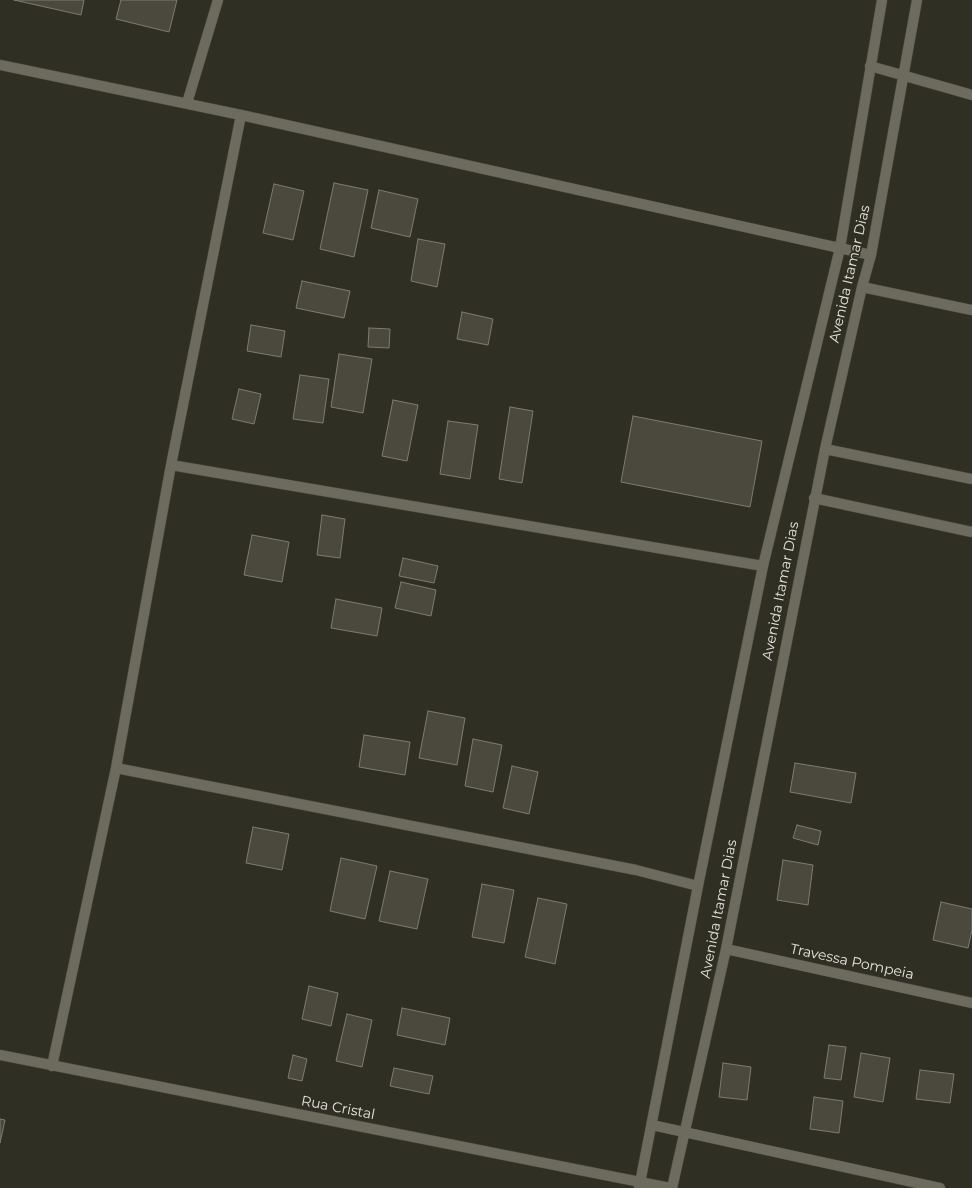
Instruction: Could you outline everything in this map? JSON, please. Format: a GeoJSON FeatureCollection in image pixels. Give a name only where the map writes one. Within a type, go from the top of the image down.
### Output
{"type":"FeatureCollection","features":[{"type":"Feature","properties":{"kind":"street"},"geometry":{"type":"LineString","coordinates":[[187,103],[218,0]]}},
{"type":"Feature","properties":{"kind":"street","name":"Avenida Itamar Dias"},"geometry":{"type":"LineString","coordinates":[[640,1185],[698,886],[763,566],[840,248],[882,0]]}},
{"type":"Feature","properties":{"kind":"street","name":"Avenida Itamar Dias"},"geometry":{"type":"LineString","coordinates":[[671,1188],[726,949],[824,449],[862,287],[871,255],[917,0]]}},
{"type":"Feature","properties":{"kind":"street"},"geometry":{"type":"LineString","coordinates":[[0,64],[187,103],[871,255]]}},
{"type":"Feature","properties":{"kind":"street"},"geometry":{"type":"LineString","coordinates":[[870,66],[972,95]]}},
{"type":"Feature","properties":{"kind":"street"},"geometry":{"type":"LineString","coordinates":[[52,1066],[116,768],[171,465],[241,115]]}},
{"type":"Feature","properties":{"kind":"street"},"geometry":{"type":"LineString","coordinates":[[862,287],[972,310]]}},
{"type":"Feature","properties":{"kind":"street"},"geometry":{"type":"LineString","coordinates":[[824,449],[972,479]]}},
{"type":"Feature","properties":{"kind":"street"},"geometry":{"type":"LineString","coordinates":[[171,465],[763,566]]}},
{"type":"Feature","properties":{"kind":"street"},"geometry":{"type":"LineString","coordinates":[[814,498],[972,532]]}},
{"type":"Feature","properties":{"kind":"street"},"geometry":{"type":"LineString","coordinates":[[116,768],[636,870],[698,886]]}},
{"type":"Feature","properties":{"kind":"street","name":"Travessa Pompeia"},"geometry":{"type":"LineString","coordinates":[[726,949],[972,1003]]}},
{"type":"Feature","properties":{"kind":"street","name":"Rua Cristal"},"geometry":{"type":"LineString","coordinates":[[0,1055],[640,1185],[671,1188]]}},
{"type":"Feature","properties":{"kind":"street"},"geometry":{"type":"LineString","coordinates":[[652,1125],[940,1188]]}},
{"type":"Feature","properties":{"kind":"building"},"geometry":{"type":"Polygon","coordinates":[[[14,0],[84,0],[81,15],[14,0]]]}},
{"type":"Feature","properties":{"kind":"building"},"geometry":{"type":"Polygon","coordinates":[[[121,0],[177,0],[169,32],[116,19],[121,0]]]}},
{"type":"Feature","properties":{"kind":"building"},"geometry":{"type":"Polygon","coordinates":[[[334,183],[368,190],[354,257],[320,249],[334,183]]]}},
{"type":"Feature","properties":{"kind":"building"},"geometry":{"type":"Polygon","coordinates":[[[274,184],[304,191],[293,240],[263,233],[274,184]]]}},
{"type":"Feature","properties":{"kind":"building"},"geometry":{"type":"Polygon","coordinates":[[[379,190],[418,199],[410,237],[371,228],[379,190]]]}},
{"type":"Feature","properties":{"kind":"building"},"geometry":{"type":"Polygon","coordinates":[[[418,239],[445,244],[437,287],[411,281],[418,239]]]}},
{"type":"Feature","properties":{"kind":"building"},"geometry":{"type":"Polygon","coordinates":[[[302,281],[350,291],[344,318],[296,308],[302,281]]]}},
{"type":"Feature","properties":{"kind":"building"},"geometry":{"type":"Polygon","coordinates":[[[462,312],[493,319],[488,345],[457,339],[462,312]]]}},
{"type":"Feature","properties":{"kind":"building"},"geometry":{"type":"Polygon","coordinates":[[[251,325],[285,331],[281,357],[247,351],[251,325]]]}},
{"type":"Feature","properties":{"kind":"building"},"geometry":{"type":"Polygon","coordinates":[[[369,328],[390,329],[389,348],[368,347],[369,328]]]}},
{"type":"Feature","properties":{"kind":"building"},"geometry":{"type":"Polygon","coordinates":[[[339,354],[372,359],[363,413],[331,407],[339,354]]]}},
{"type":"Feature","properties":{"kind":"building"},"geometry":{"type":"Polygon","coordinates":[[[300,375],[329,379],[323,423],[293,419],[300,375]]]}},
{"type":"Feature","properties":{"kind":"building"},"geometry":{"type":"Polygon","coordinates":[[[239,389],[261,394],[254,424],[232,419],[239,389]]]}},
{"type":"Feature","properties":{"kind":"building"},"geometry":{"type":"Polygon","coordinates":[[[393,400],[418,405],[407,461],[382,456],[393,400]]]}},
{"type":"Feature","properties":{"kind":"building"},"geometry":{"type":"Polygon","coordinates":[[[510,407],[533,411],[522,483],[499,479],[510,407]]]}},
{"type":"Feature","properties":{"kind":"building"},"geometry":{"type":"Polygon","coordinates":[[[633,416],[762,441],[750,507],[621,482],[633,416]]]}},
{"type":"Feature","properties":{"kind":"building"},"geometry":{"type":"Polygon","coordinates":[[[448,421],[478,425],[470,479],[440,474],[448,421]]]}},
{"type":"Feature","properties":{"kind":"building"},"geometry":{"type":"Polygon","coordinates":[[[322,515],[345,519],[340,558],[317,555],[322,515]]]}},
{"type":"Feature","properties":{"kind":"building"},"geometry":{"type":"Polygon","coordinates":[[[252,535],[289,542],[282,582],[244,575],[252,535]]]}},
{"type":"Feature","properties":{"kind":"building"},"geometry":{"type":"Polygon","coordinates":[[[403,558],[438,566],[434,583],[399,576],[403,558]]]}},
{"type":"Feature","properties":{"kind":"building"},"geometry":{"type":"Polygon","coordinates":[[[401,582],[436,590],[431,616],[395,608],[401,582]]]}},
{"type":"Feature","properties":{"kind":"building"},"geometry":{"type":"Polygon","coordinates":[[[336,599],[382,608],[377,636],[331,628],[336,599]]]}},
{"type":"Feature","properties":{"kind":"building"},"geometry":{"type":"Polygon","coordinates":[[[428,711],[465,718],[457,765],[419,758],[428,711]]]}},
{"type":"Feature","properties":{"kind":"building"},"geometry":{"type":"Polygon","coordinates":[[[364,735],[410,742],[405,775],[359,767],[364,735]]]}},
{"type":"Feature","properties":{"kind":"building"},"geometry":{"type":"Polygon","coordinates":[[[473,739],[502,745],[493,792],[465,786],[473,739]]]}},
{"type":"Feature","properties":{"kind":"building"},"geometry":{"type":"Polygon","coordinates":[[[795,763],[856,773],[851,803],[790,792],[795,763]]]}},
{"type":"Feature","properties":{"kind":"building"},"geometry":{"type":"Polygon","coordinates":[[[512,766],[538,772],[529,814],[503,808],[512,766]]]}},
{"type":"Feature","properties":{"kind":"building"},"geometry":{"type":"Polygon","coordinates":[[[797,825],[821,831],[818,845],[793,838],[797,825]]]}},
{"type":"Feature","properties":{"kind":"building"},"geometry":{"type":"Polygon","coordinates":[[[253,827],[289,834],[282,870],[246,863],[253,827]]]}},
{"type":"Feature","properties":{"kind":"building"},"geometry":{"type":"Polygon","coordinates":[[[341,858],[377,866],[365,919],[330,911],[341,858]]]}},
{"type":"Feature","properties":{"kind":"building"},"geometry":{"type":"Polygon","coordinates":[[[783,860],[813,865],[808,905],[777,900],[783,860]]]}},
{"type":"Feature","properties":{"kind":"building"},"geometry":{"type":"Polygon","coordinates":[[[390,871],[428,879],[417,929],[379,921],[390,871]]]}},
{"type":"Feature","properties":{"kind":"building"},"geometry":{"type":"Polygon","coordinates":[[[482,884],[514,890],[504,943],[472,937],[482,884]]]}},
{"type":"Feature","properties":{"kind":"building"},"geometry":{"type":"Polygon","coordinates":[[[538,898],[567,904],[555,964],[525,957],[538,898]]]}},
{"type":"Feature","properties":{"kind":"building"},"geometry":{"type":"Polygon","coordinates":[[[941,902],[972,909],[972,930],[968,948],[933,940],[941,902]]]}},
{"type":"Feature","properties":{"kind":"building"},"geometry":{"type":"Polygon","coordinates":[[[309,986],[338,993],[331,1026],[302,1019],[309,986]]]}},
{"type":"Feature","properties":{"kind":"building"},"geometry":{"type":"Polygon","coordinates":[[[402,1008],[450,1018],[445,1045],[397,1035],[402,1008]]]}},
{"type":"Feature","properties":{"kind":"building"},"geometry":{"type":"Polygon","coordinates":[[[347,1014],[372,1020],[362,1067],[336,1061],[347,1014]]]}},
{"type":"Feature","properties":{"kind":"building"},"geometry":{"type":"Polygon","coordinates":[[[829,1045],[846,1047],[841,1080],[824,1078],[829,1045]]]}},
{"type":"Feature","properties":{"kind":"building"},"geometry":{"type":"Polygon","coordinates":[[[861,1053],[890,1058],[883,1102],[854,1097],[861,1053]]]}},
{"type":"Feature","properties":{"kind":"building"},"geometry":{"type":"Polygon","coordinates":[[[293,1055],[307,1059],[302,1081],[288,1078],[293,1055]]]}},
{"type":"Feature","properties":{"kind":"building"},"geometry":{"type":"Polygon","coordinates":[[[723,1063],[751,1067],[747,1100],[719,1097],[723,1063]]]}},
{"type":"Feature","properties":{"kind":"building"},"geometry":{"type":"Polygon","coordinates":[[[394,1068],[433,1076],[429,1094],[390,1086],[394,1068]]]}},
{"type":"Feature","properties":{"kind":"building"},"geometry":{"type":"Polygon","coordinates":[[[920,1070],[954,1074],[950,1103],[916,1099],[920,1070]]]}},
{"type":"Feature","properties":{"kind":"building"},"geometry":{"type":"Polygon","coordinates":[[[814,1097],[843,1101],[839,1133],[810,1129],[814,1097]]]}},
{"type":"Feature","properties":{"kind":"building"},"geometry":{"type":"Polygon","coordinates":[[[0,1119],[5,1120],[0,1143],[0,1119]]]}}]}
